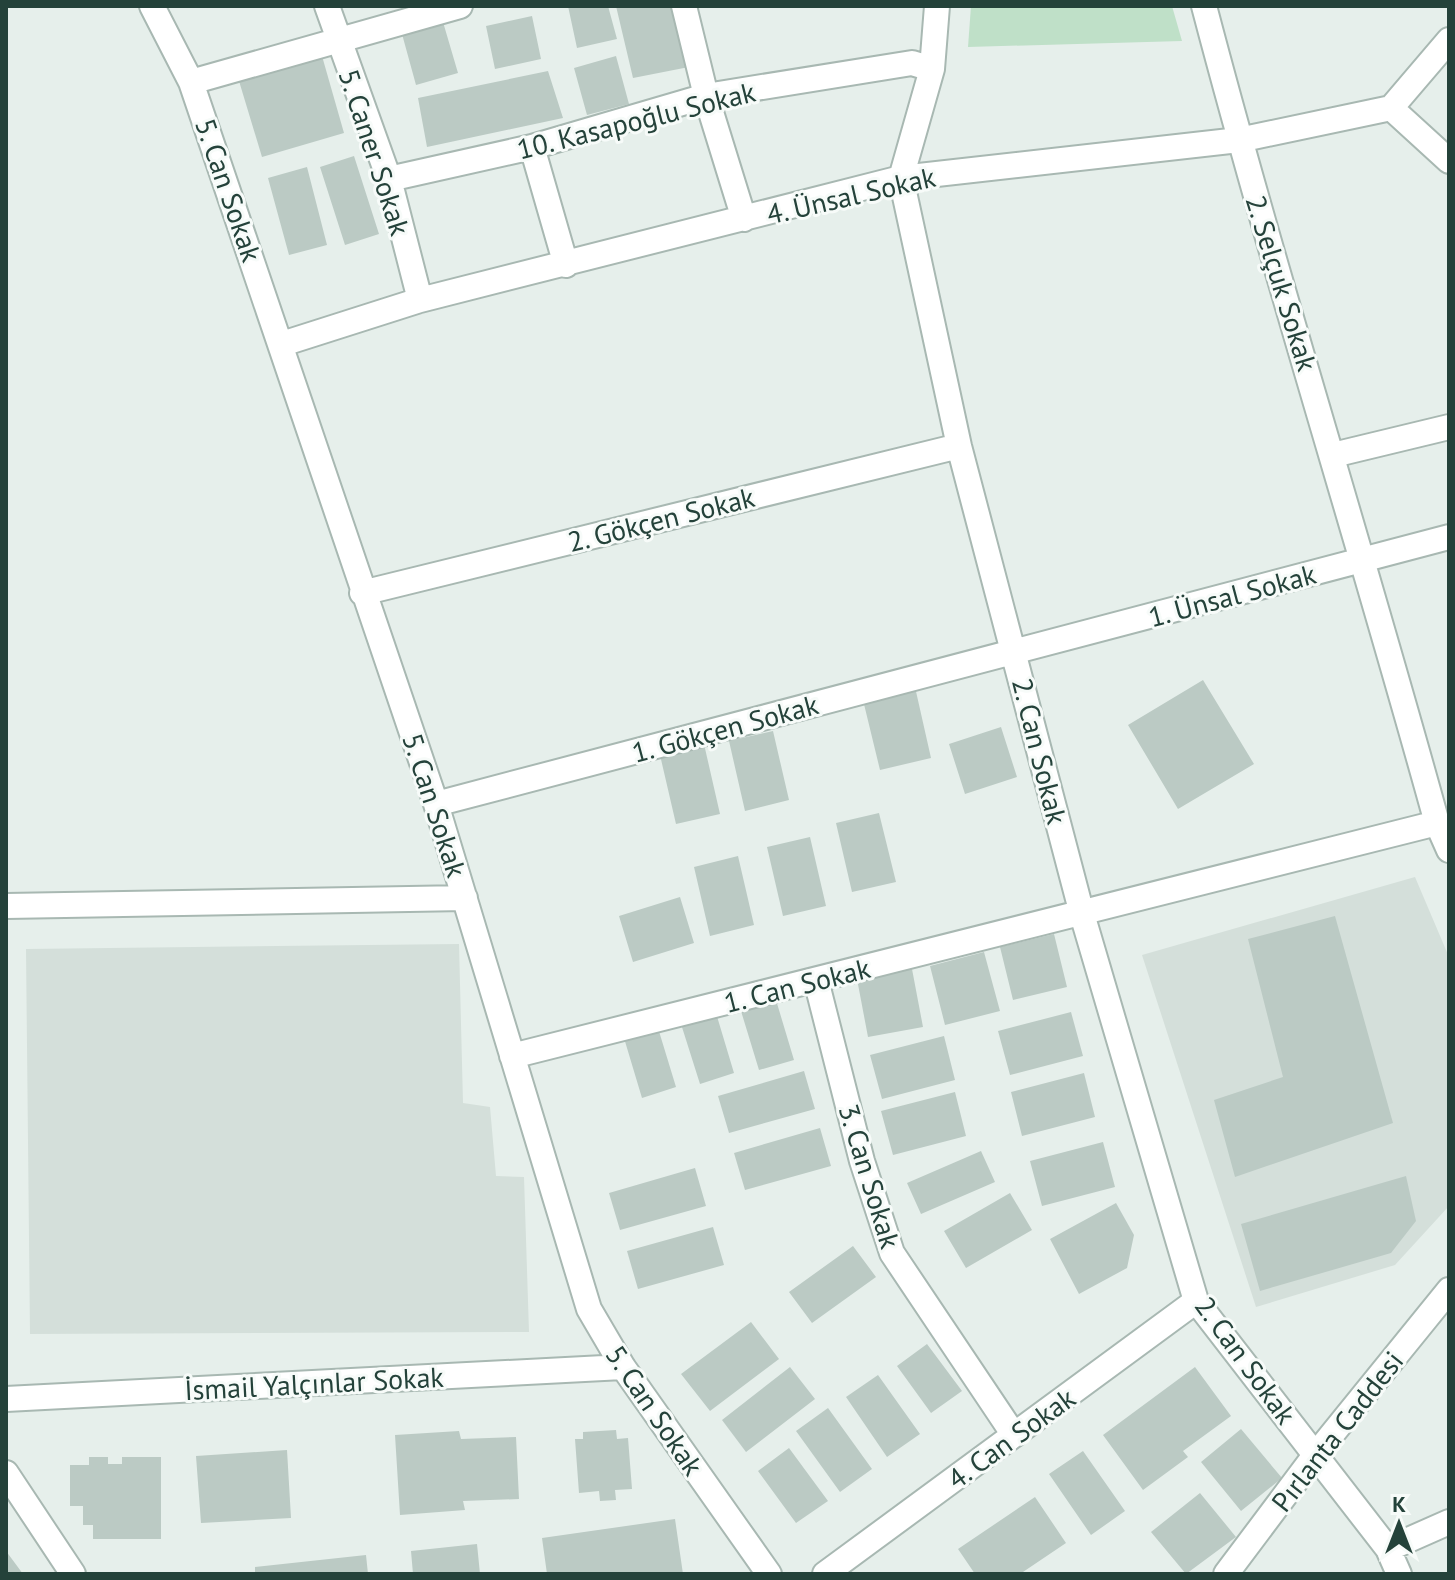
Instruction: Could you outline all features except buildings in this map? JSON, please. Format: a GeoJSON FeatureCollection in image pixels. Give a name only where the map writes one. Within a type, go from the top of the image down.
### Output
{"type":"FeatureCollection","features":[{"type":"Feature","properties":{"kind":"street","name":"5. Can Sokak"},"geometry":{"type":"LineString","coordinates":[[152,6],[191,82],[282,344],[362,593],[436,804],[589,1309],[623,1367],[769,1574]]}},
{"type":"Feature","properties":{"kind":"street","name":"5. Caner Sokak"},"geometry":{"type":"LineString","coordinates":[[327,6],[389,179],[420,300]]}},
{"type":"Feature","properties":{"kind":"street"},"geometry":{"type":"LineString","coordinates":[[191,82],[460,6]]}},
{"type":"Feature","properties":{"kind":"street"},"geometry":{"type":"LineString","coordinates":[[684,6],[706,96],[744,219]]}},
{"type":"Feature","properties":{"kind":"street","name":"2. Can Sokak"},"geometry":{"type":"LineString","coordinates":[[937,6],[932,69],[901,178],[959,446],[1082,914],[1196,1301],[1388,1549],[1399,1574]]}},
{"type":"Feature","properties":{"kind":"street","name":"2. Selçuk Sokak"},"geometry":{"type":"LineString","coordinates":[[1204,6],[1239,140],[1364,559],[1437,823],[1449,850]]}},
{"type":"Feature","properties":{"kind":"street"},"geometry":{"type":"LineString","coordinates":[[1449,40],[1391,108],[1449,161]]}},
{"type":"Feature","properties":{"kind":"street","name":"10. Kasapoğlu Sokak"},"geometry":{"type":"LineString","coordinates":[[389,179],[532,147],[706,96],[912,63],[932,69]]}},
{"type":"Feature","properties":{"kind":"street","name":"4. Ünsal Sokak"},"geometry":{"type":"LineString","coordinates":[[282,344],[420,300],[901,178],[1239,140],[1391,108]]}},
{"type":"Feature","properties":{"kind":"street"},"geometry":{"type":"LineString","coordinates":[[532,147],[566,265]]}},
{"type":"Feature","properties":{"kind":"street"},"geometry":{"type":"LineString","coordinates":[[1333,455],[1449,427]]}},
{"type":"Feature","properties":{"kind":"street","name":"2. Gökçen Sokak"},"geometry":{"type":"LineString","coordinates":[[362,593],[959,446]]}},
{"type":"Feature","properties":{"kind":"street","name":"1. Ünsal Sokak"},"geometry":{"type":"LineString","coordinates":[[1014,653],[1449,537]]}},
{"type":"Feature","properties":{"kind":"street","name":"1. Gökçen Sokak"},"geometry":{"type":"LineString","coordinates":[[436,804],[1014,653]]}},
{"type":"Feature","properties":{"kind":"street"},"geometry":{"type":"LineString","coordinates":[[1082,914],[1437,823]]}},
{"type":"Feature","properties":{"kind":"street"},"geometry":{"type":"LineString","coordinates":[[6,906],[465,898]]}},
{"type":"Feature","properties":{"kind":"street","name":"1. Can Sokak"},"geometry":{"type":"LineString","coordinates":[[512,1056],[1082,914]]}},
{"type":"Feature","properties":{"kind":"street","name":"3. Can Sokak"},"geometry":{"type":"LineString","coordinates":[[816,980],[862,1161],[892,1253],[1014,1435]]}},
{"type":"Feature","properties":{"kind":"street","name":"Pırlanta Caddesi"},"geometry":{"type":"LineString","coordinates":[[1226,1574],[1316,1454],[1449,1290]]}},
{"type":"Feature","properties":{"kind":"street","name":"4. Can Sokak"},"geometry":{"type":"LineString","coordinates":[[825,1574],[1196,1301]]}},
{"type":"Feature","properties":{"kind":"street","name":"İsmail Yalçınlar Sokak"},"geometry":{"type":"LineString","coordinates":[[6,1399],[623,1367]]}},
{"type":"Feature","properties":{"kind":"street"},"geometry":{"type":"LineString","coordinates":[[6,1473],[73,1574]]}},
{"type":"Feature","properties":{"kind":"street"},"geometry":{"type":"LineString","coordinates":[[1388,1549],[1449,1522]]}},
{"type":"Feature","properties":{"kind":"shaded area"},"geometry":{"type":"Polygon","coordinates":[[[1415,877],[1449,957],[1449,1206],[1395,1265],[1256,1307],[1142,955],[1415,877]]]}},
{"type":"Feature","properties":{"kind":"shaded area"},"geometry":{"type":"Polygon","coordinates":[[[459,944],[463,1103],[490,1107],[496,1176],[524,1177],[529,1332],[30,1334],[26,949],[459,944]]]}},
{"type":"Feature","properties":{"kind":"green space"},"geometry":{"type":"Polygon","coordinates":[[[971,6],[1172,6],[1182,41],[968,47],[971,6]]]}}]}
